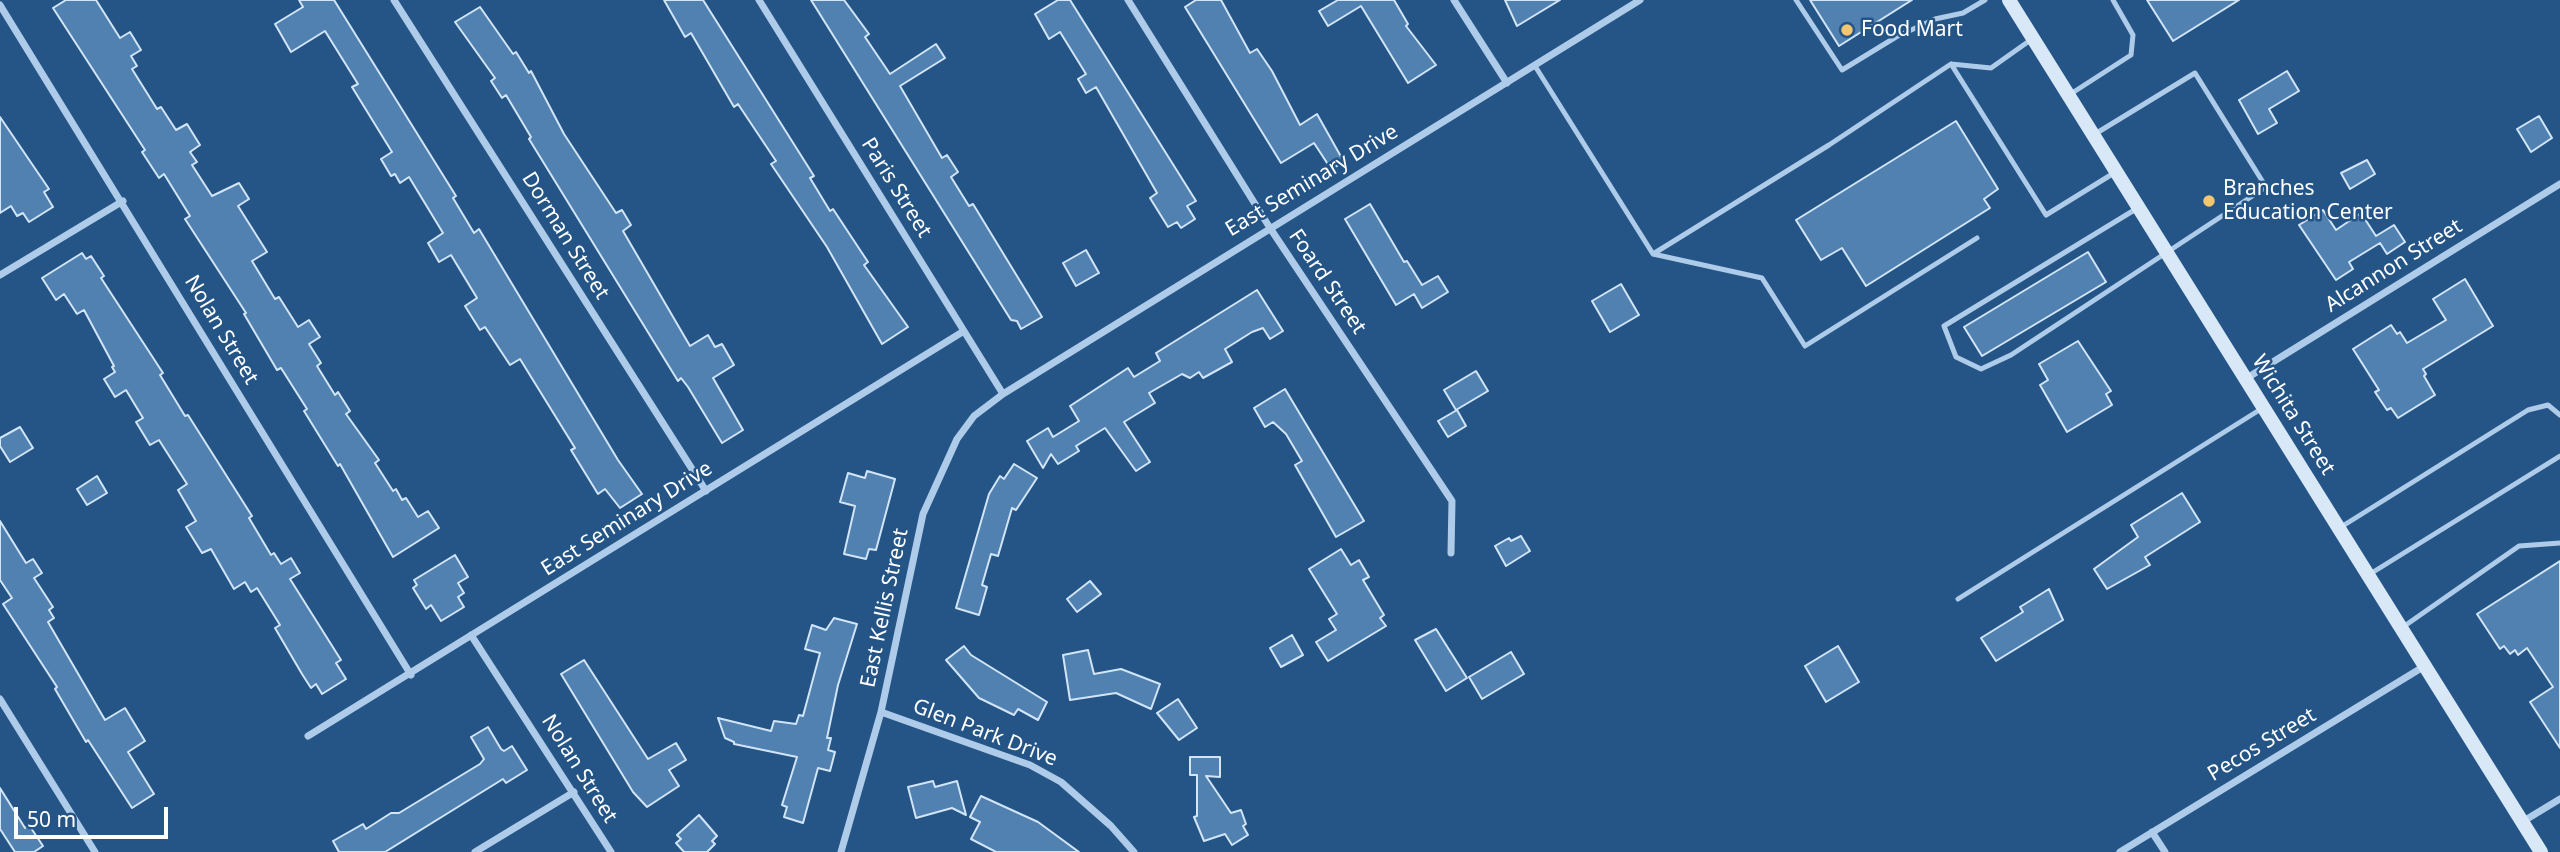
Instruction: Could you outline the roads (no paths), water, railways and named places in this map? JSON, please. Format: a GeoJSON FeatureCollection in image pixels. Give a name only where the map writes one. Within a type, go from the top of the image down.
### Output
{"type":"FeatureCollection","features":[{"type":"Feature","properties":{"kind":"main road","name":"Wichita Street"},"geometry":{"type":"LineString","coordinates":[[2013,2],[2423,667],[2541,852]]}},
{"type":"Feature","properties":{"kind":"street","name":"Dorman Street"},"geometry":{"type":"LineString","coordinates":[[394,0],[706,491]]}},
{"type":"Feature","properties":{"kind":"street","name":"Paris Street"},"geometry":{"type":"LineString","coordinates":[[759,0],[1003,394]]}},
{"type":"Feature","properties":{"kind":"street","name":"Foard Street"},"geometry":{"type":"LineString","coordinates":[[1128,0],[1270,228],[1452,501],[1451,553]]}},
{"type":"Feature","properties":{"kind":"street"},"geometry":{"type":"LineString","coordinates":[[1454,0],[1507,83]]}},
{"type":"Feature","properties":{"kind":"street","name":"East Seminary Drive"},"geometry":{"type":"LineString","coordinates":[[1003,394],[1640,0]]}},
{"type":"Feature","properties":{"kind":"street","name":"Nolan Street"},"geometry":{"type":"LineString","coordinates":[[0,5],[123,201],[411,675]]}},
{"type":"Feature","properties":{"kind":"street","name":"Alcannon Street"},"geometry":{"type":"LineString","coordinates":[[2246,379],[2560,184]]}},
{"type":"Feature","properties":{"kind":"street"},"geometry":{"type":"LineString","coordinates":[[0,275],[123,201]]}},
{"type":"Feature","properties":{"kind":"street","name":"East Seminary Drive"},"geometry":{"type":"LineString","coordinates":[[309,736],[964,331]]}},
{"type":"Feature","properties":{"kind":"street","name":"East Kellis Street"},"geometry":{"type":"LineString","coordinates":[[841,852],[881,712],[923,514],[957,439],[974,416],[1003,394]]}},
{"type":"Feature","properties":{"kind":"street","name":"Nolan Street"},"geometry":{"type":"LineString","coordinates":[[471,635],[611,852]]}},
{"type":"Feature","properties":{"kind":"street","name":"Pecos Street"},"geometry":{"type":"LineString","coordinates":[[2120,852],[2423,667]]}},
{"type":"Feature","properties":{"kind":"street"},"geometry":{"type":"LineString","coordinates":[[0,699],[95,852]]}},
{"type":"Feature","properties":{"kind":"street","name":"Glen Park Drive"},"geometry":{"type":"LineString","coordinates":[[881,712],[1030,765],[1061,782],[1111,826],[1134,852]]}},
{"type":"Feature","properties":{"kind":"street"},"geometry":{"type":"LineString","coordinates":[[475,852],[574,792]]}},
{"type":"Feature","properties":{"kind":"street"},"geometry":{"type":"LineString","coordinates":[[2522,822],[2560,799]]}},
{"type":"Feature","properties":{"kind":"street"},"geometry":{"type":"LineString","coordinates":[[2152,832],[2165,852]]}},
{"type":"Feature","properties":{"kind":"lane"},"geometry":{"type":"LineString","coordinates":[[1796,0],[1842,71],[1896,37],[1935,19],[1964,13],[1985,0]]}},
{"type":"Feature","properties":{"kind":"lane"},"geometry":{"type":"LineString","coordinates":[[2069,95],[2131,55],[2133,35],[2113,0]]}},
{"type":"Feature","properties":{"kind":"lane"},"geometry":{"type":"LineString","coordinates":[[1653,254],[1829,145],[1951,64],[1991,68],[2033,38]]}},
{"type":"Feature","properties":{"kind":"lane"},"geometry":{"type":"LineString","coordinates":[[1951,64],[2046,215],[2116,171]]}},
{"type":"Feature","properties":{"kind":"lane"},"geometry":{"type":"LineString","coordinates":[[1535,66],[1653,254],[1762,278],[1805,345],[1977,238]]}},
{"type":"Feature","properties":{"kind":"lane"},"geometry":{"type":"LineString","coordinates":[[2094,136],[2195,73],[2266,187],[2011,355],[1981,369],[1956,357],[1944,326],[2139,207]]}},
{"type":"Feature","properties":{"kind":"lane"},"geometry":{"type":"LineString","coordinates":[[2339,529],[2528,410],[2548,405],[2560,415]]}},
{"type":"Feature","properties":{"kind":"lane"},"geometry":{"type":"LineString","coordinates":[[1958,599],[2264,407]]}},
{"type":"Feature","properties":{"kind":"lane"},"geometry":{"type":"LineString","coordinates":[[2368,576],[2560,456]]}},
{"type":"Feature","properties":{"kind":"lane"},"geometry":{"type":"LineString","coordinates":[[2400,629],[2519,546],[2560,543]]}},
{"type":"Feature","properties":{"kind":"place","name":"Food Mart"},"geometry":{"type":"Point","coordinates":[1847,30]}},
{"type":"Feature","properties":{"kind":"place","name":"Branches Education Center"},"geometry":{"type":"Point","coordinates":[2209,201]}}]}
